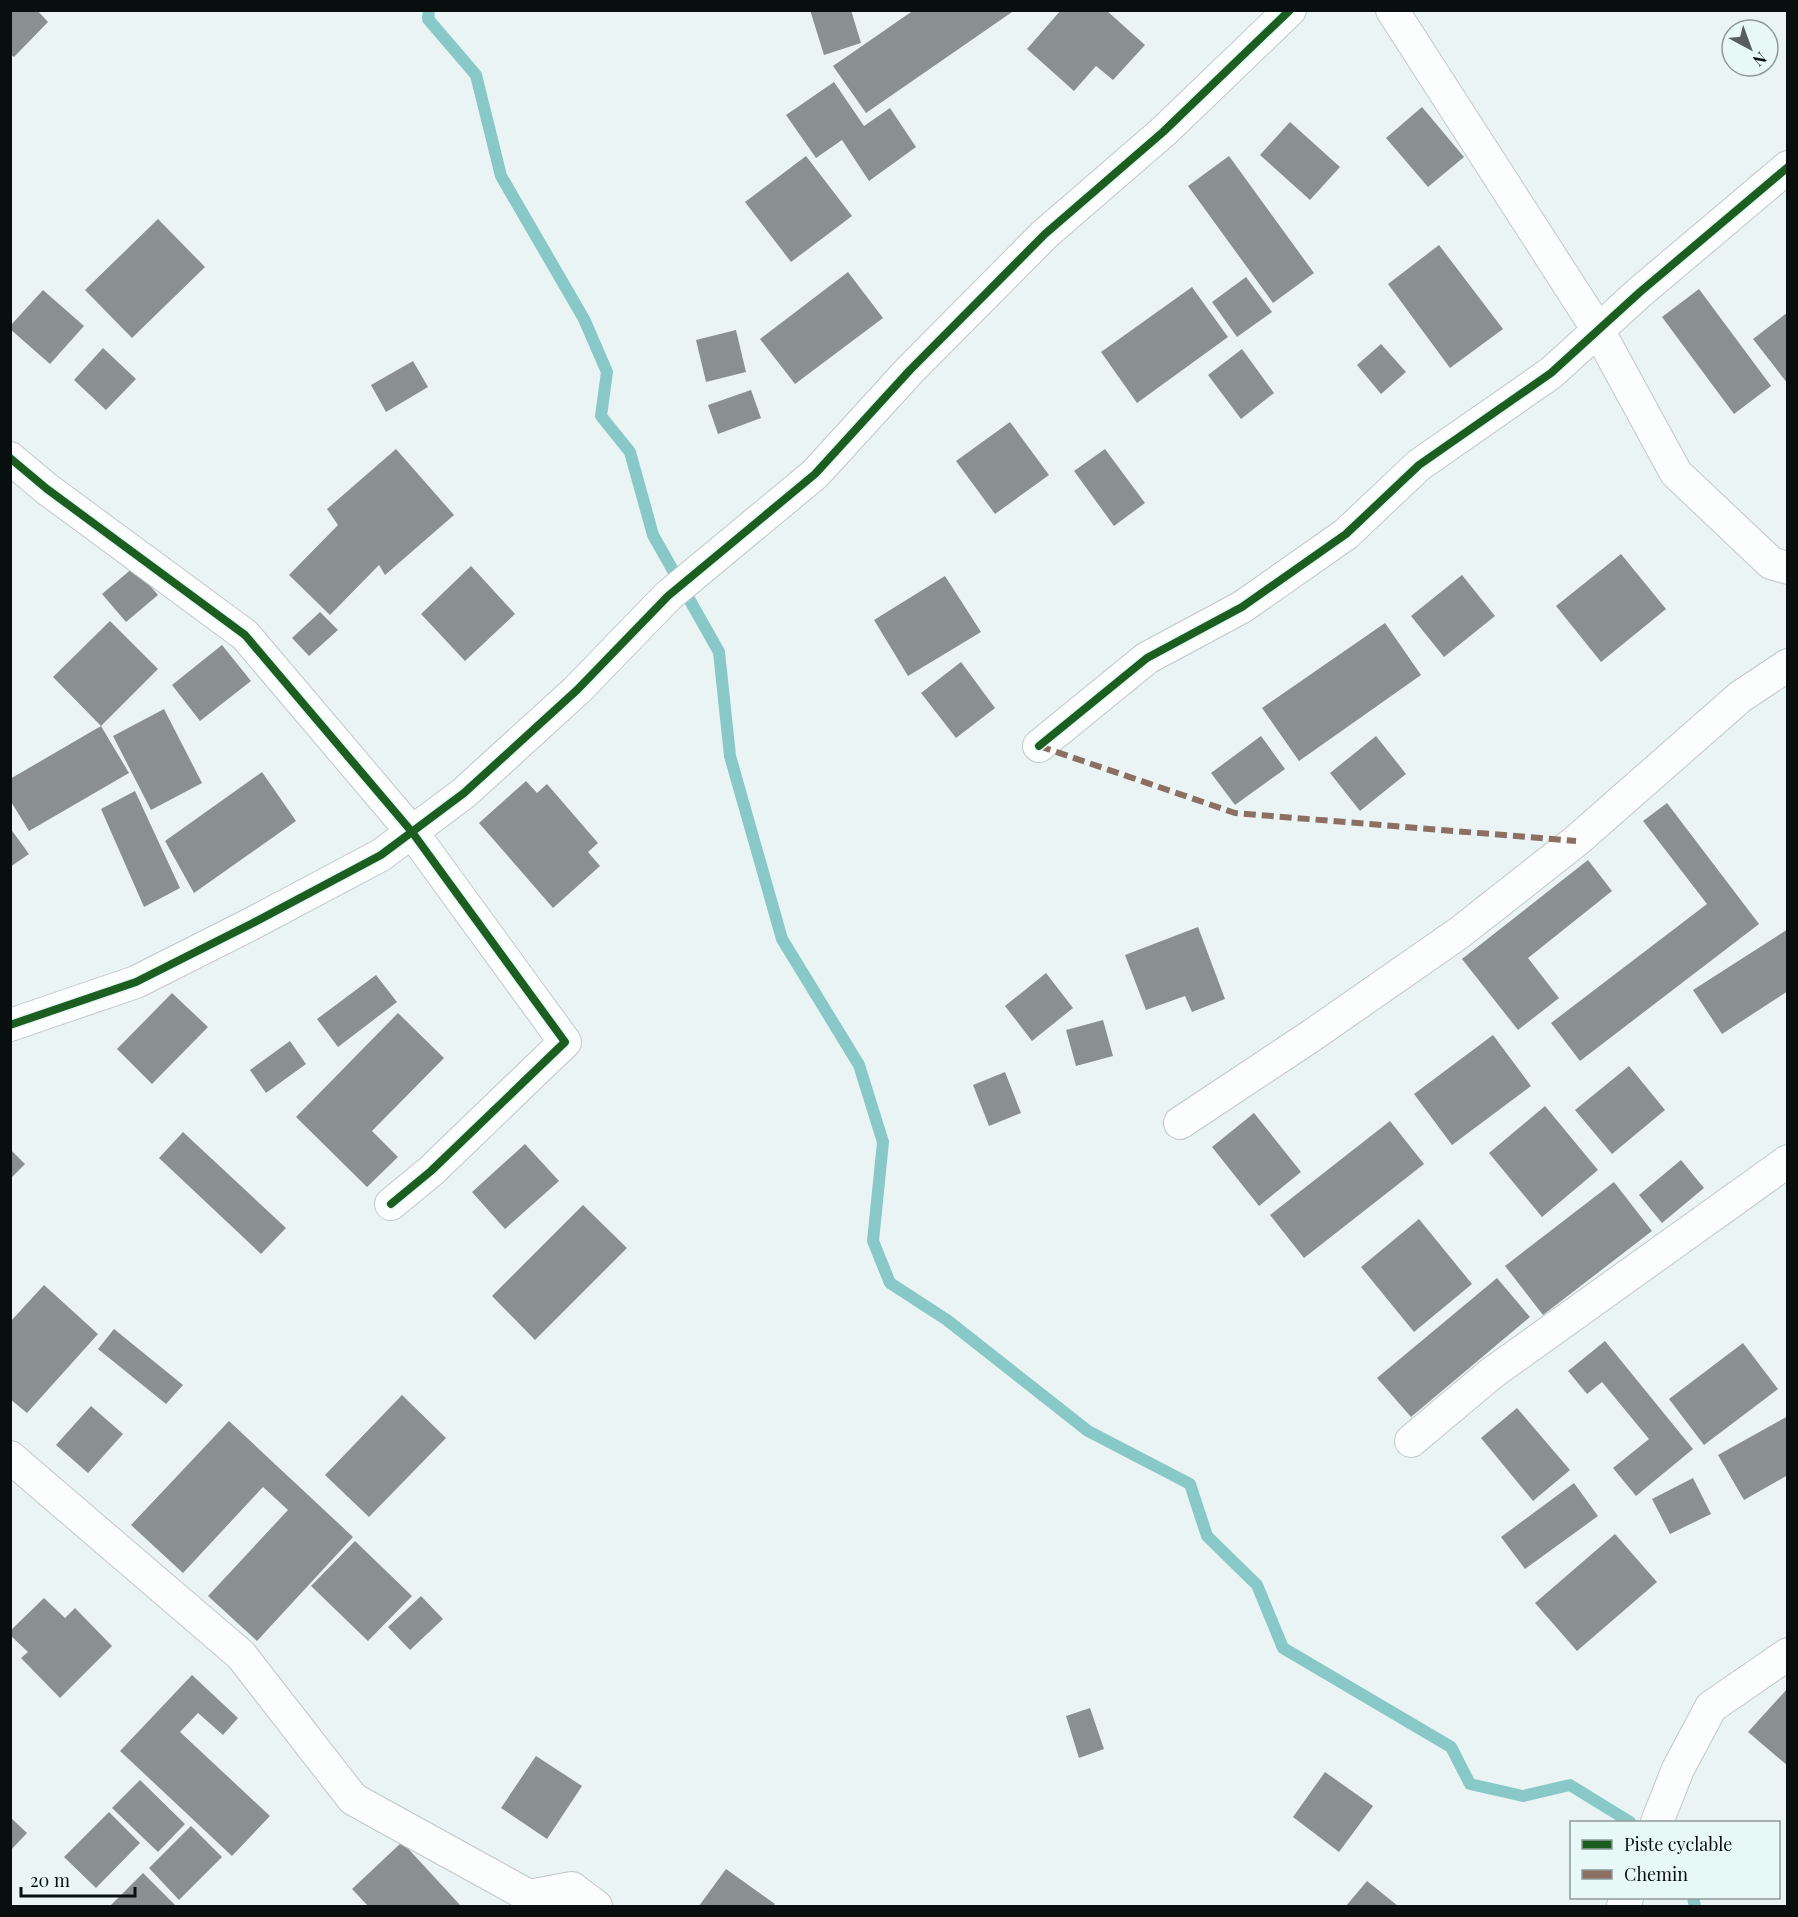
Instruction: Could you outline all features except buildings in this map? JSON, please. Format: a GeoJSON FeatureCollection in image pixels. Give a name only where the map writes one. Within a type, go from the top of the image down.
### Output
{"type":"FeatureCollection","features":[{"type":"Feature","properties":{"kind":"street"},"geometry":{"type":"LineString","coordinates":[[10,1025],[136,982],[251,924],[381,855],[464,793],[577,690],[668,596],[815,474],[910,370],[1045,234],[1163,132],[1290,10]]}},
{"type":"Feature","properties":{"kind":"street"},"geometry":{"type":"LineString","coordinates":[[1392,10],[1598,330],[1676,473],[1772,563],[1788,568]]}},
{"type":"Feature","properties":{"kind":"street"},"geometry":{"type":"LineString","coordinates":[[1039,746],[1148,658],[1242,607],[1346,534],[1419,465],[1551,373],[1640,292],[1788,167]]}},
{"type":"Feature","properties":{"kind":"street"},"geometry":{"type":"LineString","coordinates":[[10,458],[47,489],[245,635],[412,832],[565,1042],[431,1171],[391,1204]]}},
{"type":"Feature","properties":{"kind":"street"},"geometry":{"type":"LineString","coordinates":[[1180,1123],[1311,1036],[1459,933],[1576,841],[1740,697],[1788,665]]}},
{"type":"Feature","properties":{"kind":"street"},"geometry":{"type":"LineString","coordinates":[[1411,1441],[1492,1373],[1788,1161]]}},
{"type":"Feature","properties":{"kind":"street"},"geometry":{"type":"LineString","coordinates":[[10,1457],[240,1655],[353,1799],[529,1896],[572,1888],[596,1906]]}},
{"type":"Feature","properties":{"kind":"street"},"geometry":{"type":"LineString","coordinates":[[1657,1821],[1678,1769],[1711,1707],[1788,1654]]}},
{"type":"Feature","properties":{"kind":"waterway"},"geometry":{"type":"LineString","coordinates":[[429,10],[428,19],[476,75],[501,176],[584,319],[607,372],[601,416],[630,452],[653,535],[719,652],[730,756],[782,939],[859,1065],[883,1142],[873,1241],[890,1283],[947,1320],[1088,1431],[1190,1484],[1207,1536],[1257,1585],[1283,1648],[1451,1747],[1470,1784],[1523,1796],[1570,1785],[1628,1821]]}},
{"type":"Feature","properties":{"kind":"waterway"},"geometry":{"type":"LineString","coordinates":[[1693,1899],[1695,1906]]}},
{"type":"Feature","properties":{"kind":"marked path"},"geometry":{"type":"LineString","coordinates":[[1039,746],[1235,813],[1576,841]]}},
{"type":"Feature","properties":{"kind":"cycle path"},"geometry":{"type":"LineString","coordinates":[[10,1025],[136,982],[251,924],[381,855],[464,793],[577,690],[668,596],[815,474],[910,370],[1045,234],[1163,132],[1290,10]]}},
{"type":"Feature","properties":{"kind":"cycle path"},"geometry":{"type":"LineString","coordinates":[[1039,746],[1147,658],[1242,607],[1346,534],[1419,465],[1551,373],[1640,292],[1788,167]]}},
{"type":"Feature","properties":{"kind":"cycle path"},"geometry":{"type":"LineString","coordinates":[[10,458],[47,489],[245,635],[412,832],[565,1042],[431,1171],[391,1204]]}}]}
